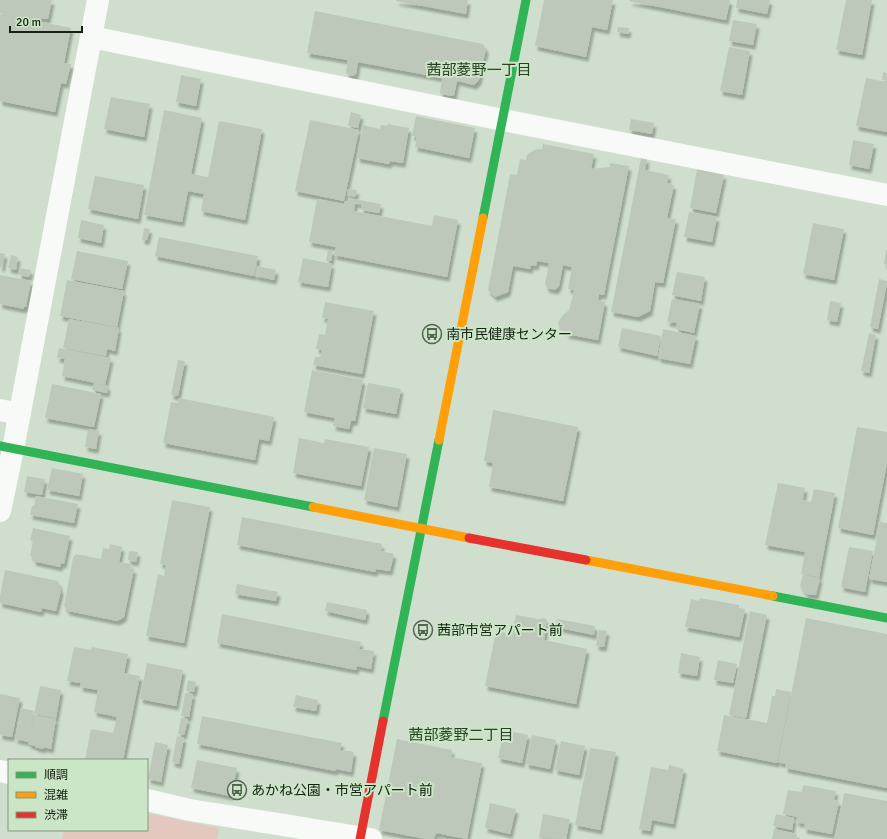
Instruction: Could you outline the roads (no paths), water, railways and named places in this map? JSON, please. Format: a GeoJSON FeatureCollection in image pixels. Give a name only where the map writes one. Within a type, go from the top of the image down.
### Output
{"type":"FeatureCollection","features":[{"type":"Feature","properties":{"kind":"street"},"geometry":{"type":"LineString","coordinates":[[0,511],[10,412],[98,0]]}},
{"type":"Feature","properties":{"kind":"street"},"geometry":{"type":"LineString","coordinates":[[148,800],[190,810],[364,838],[422,529],[526,0]]}},
{"type":"Feature","properties":{"kind":"street"},"geometry":{"type":"LineString","coordinates":[[90,37],[887,195]]}},
{"type":"Feature","properties":{"kind":"street"},"geometry":{"type":"LineString","coordinates":[[7,448],[887,618]]}},
{"type":"Feature","properties":{"kind":"place","name":"南市民健康センター"},"geometry":{"type":"Point","coordinates":[432,334]}},
{"type":"Feature","properties":{"kind":"place","name":"茜部市営アパート前"},"geometry":{"type":"Point","coordinates":[423,630]}},
{"type":"Feature","properties":{"kind":"place","name":"あかね公園・市営アパート前"},"geometry":{"type":"Point","coordinates":[237,790]}},
{"type":"Feature","properties":{"kind":"district","name":"茜部菱野一丁目"},"geometry":{"type":"Point","coordinates":[479,70]}},
{"type":"Feature","properties":{"kind":"district","name":"茜部菱野二丁目"},"geometry":{"type":"Point","coordinates":[461,735]}}]}
